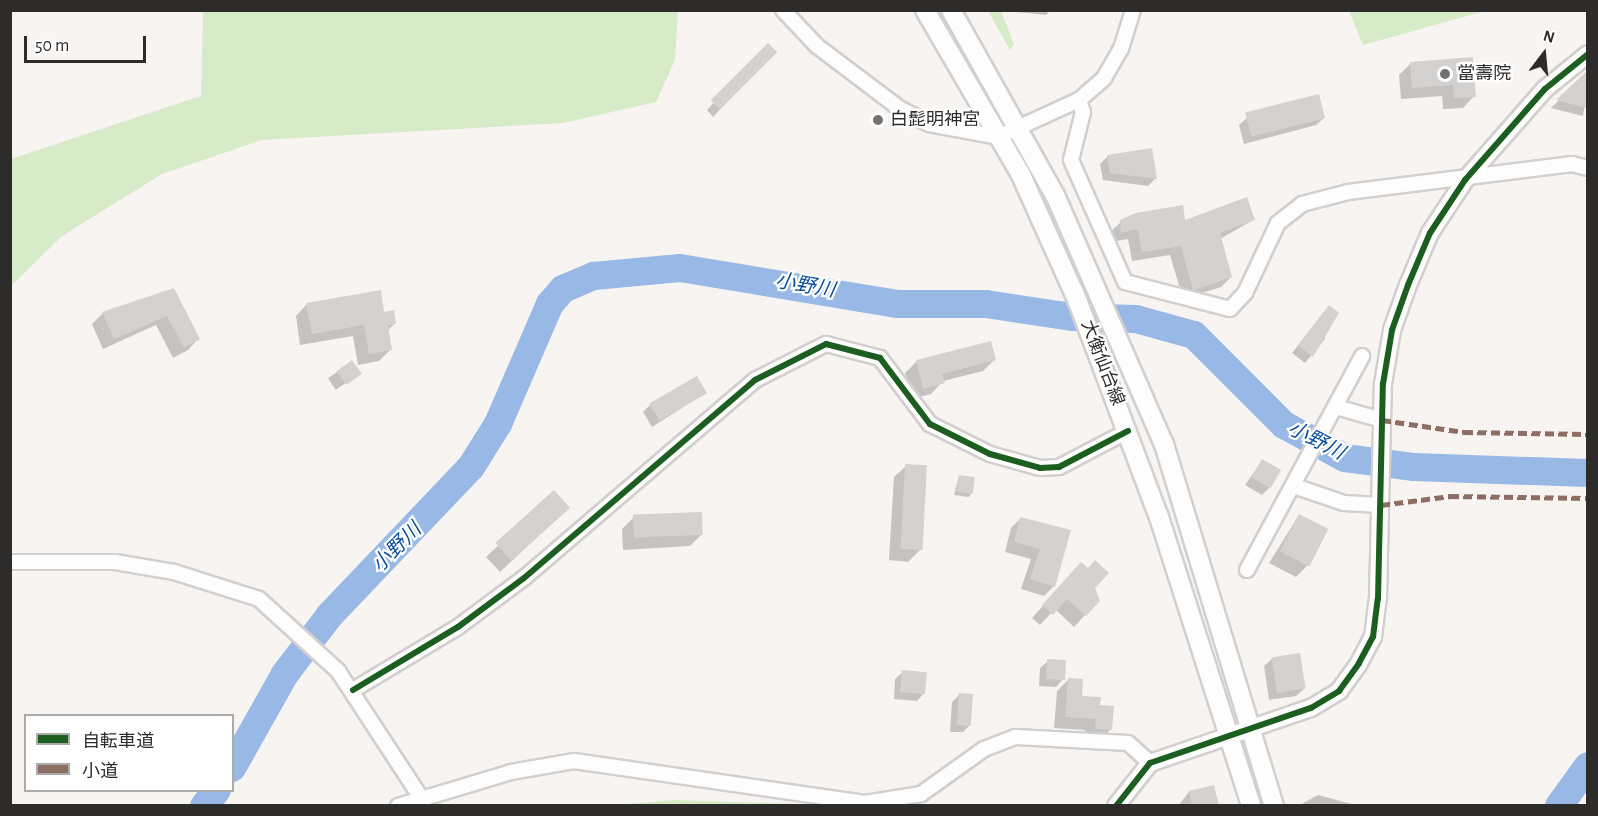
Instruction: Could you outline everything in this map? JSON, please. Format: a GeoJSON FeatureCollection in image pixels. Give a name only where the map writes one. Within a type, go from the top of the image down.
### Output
{"type":"FeatureCollection","features":[{"type":"Feature","properties":{"kind":"main road","name":"大衡仙台線"},"geometry":{"type":"LineString","coordinates":[[925,10],[1021,175],[1078,302],[1128,431],[1230,734],[1251,806]]}},
{"type":"Feature","properties":{"kind":"main road","name":"大衡仙台線"},"geometry":{"type":"LineString","coordinates":[[951,10],[1020,128],[1104,302],[1128,360],[1198,545],[1249,728],[1274,806]]}},
{"type":"Feature","properties":{"kind":"street"},"geometry":{"type":"LineString","coordinates":[[783,10],[816,46],[899,108],[929,124],[998,137],[1079,100],[1104,78],[1132,10]]}},
{"type":"Feature","properties":{"kind":"street"},"geometry":{"type":"LineString","coordinates":[[1116,806],[1150,764],[1230,734],[1311,708],[1339,691],[1359,663],[1373,637],[1378,599],[1381,427],[1392,330],[1430,234],[1465,180],[1545,89],[1587,54]]}},
{"type":"Feature","properties":{"kind":"street"},"geometry":{"type":"LineString","coordinates":[[1079,100],[1083,112],[1071,160],[1125,282],[1230,309],[1245,293],[1278,223],[1302,204],[1348,192],[1465,180],[1572,164],[1587,168]]}},
{"type":"Feature","properties":{"kind":"street"},"geometry":{"type":"LineString","coordinates":[[353,690],[450,632],[524,578],[755,380],[826,344],[880,358],[930,424],[990,454],[1040,468],[1059,467],[1128,431]]}},
{"type":"Feature","properties":{"kind":"street"},"geometry":{"type":"LineString","coordinates":[[1247,570],[1362,356]]}},
{"type":"Feature","properties":{"kind":"street"},"geometry":{"type":"LineString","coordinates":[[1336,407],[1381,427]]}},
{"type":"Feature","properties":{"kind":"street"},"geometry":{"type":"LineString","coordinates":[[1296,480],[1344,503],[1381,499]]}},
{"type":"Feature","properties":{"kind":"street"},"geometry":{"type":"LineString","coordinates":[[10,562],[115,562],[174,572],[253,597],[293,626],[353,690],[422,798]]}},
{"type":"Feature","properties":{"kind":"street"},"geometry":{"type":"LineString","coordinates":[[398,806],[511,772],[599,761],[842,801],[884,802],[921,794],[1005,739],[1036,736],[1128,743],[1150,764]]}},
{"type":"Feature","properties":{"kind":"green space"},"geometry":{"type":"Polygon","coordinates":[[[203,11],[678,11],[675,60],[656,102],[563,123],[262,140],[162,174],[62,236],[11,286],[11,159],[201,96],[203,11]]]}},
{"type":"Feature","properties":{"kind":"green space"},"geometry":{"type":"Polygon","coordinates":[[[988,11],[1001,11],[1014,44],[1010,50],[988,11]]]}},
{"type":"Feature","properties":{"kind":"green space"},"geometry":{"type":"Polygon","coordinates":[[[1349,11],[1485,11],[1363,45],[1349,11]]]}},
{"type":"Feature","properties":{"kind":"green space"},"geometry":{"type":"Polygon","coordinates":[[[676,800],[828,805],[614,805],[676,800]]]}},
{"type":"Feature","properties":{"kind":"building"},"geometry":{"type":"Polygon","coordinates":[[[768,43],[777,52],[720,109],[711,100],[768,43]]]}},
{"type":"Feature","properties":{"kind":"building"},"geometry":{"type":"Polygon","coordinates":[[[1473,57],[1476,97],[1454,98],[1453,85],[1412,88],[1410,62],[1473,57]]]}},
{"type":"Feature","properties":{"kind":"building"},"geometry":{"type":"Polygon","coordinates":[[[1587,71],[1587,108],[1556,100],[1587,71]]]}},
{"type":"Feature","properties":{"kind":"building"},"geometry":{"type":"Polygon","coordinates":[[[1319,94],[1325,118],[1251,137],[1245,112],[1319,94]]]}},
{"type":"Feature","properties":{"kind":"building"},"geometry":{"type":"Polygon","coordinates":[[[1152,148],[1157,179],[1110,173],[1107,155],[1152,148]]]}},
{"type":"Feature","properties":{"kind":"building"},"geometry":{"type":"Polygon","coordinates":[[[1247,197],[1255,220],[1220,233],[1232,277],[1193,290],[1181,246],[1142,252],[1138,229],[1121,233],[1120,220],[1136,213],[1183,205],[1185,220],[1247,197]]]}},
{"type":"Feature","properties":{"kind":"building"},"geometry":{"type":"Polygon","coordinates":[[[174,288],[200,339],[184,348],[167,316],[114,339],[102,312],[174,288]]]}},
{"type":"Feature","properties":{"kind":"building"},"geometry":{"type":"Polygon","coordinates":[[[381,290],[384,312],[394,310],[396,324],[388,325],[392,350],[369,354],[364,325],[312,334],[306,303],[381,290]]]}},
{"type":"Feature","properties":{"kind":"building"},"geometry":{"type":"Polygon","coordinates":[[[1329,305],[1339,313],[1313,357],[1298,345],[1329,305]]]}},
{"type":"Feature","properties":{"kind":"building"},"geometry":{"type":"Polygon","coordinates":[[[991,341],[996,360],[942,374],[945,383],[923,389],[916,360],[991,341]]]}},
{"type":"Feature","properties":{"kind":"building"},"geometry":{"type":"Polygon","coordinates":[[[352,360],[362,374],[347,385],[337,371],[352,360]]]}},
{"type":"Feature","properties":{"kind":"building"},"geometry":{"type":"Polygon","coordinates":[[[697,376],[707,393],[659,421],[649,404],[697,376]]]}},
{"type":"Feature","properties":{"kind":"building"},"geometry":{"type":"Polygon","coordinates":[[[1262,459],[1281,470],[1271,488],[1252,477],[1262,459]]]}},
{"type":"Feature","properties":{"kind":"building"},"geometry":{"type":"Polygon","coordinates":[[[905,464],[927,465],[923,550],[901,549],[905,464]]]}},
{"type":"Feature","properties":{"kind":"building"},"geometry":{"type":"Polygon","coordinates":[[[959,475],[975,477],[973,494],[957,492],[959,475]]]}},
{"type":"Feature","properties":{"kind":"building"},"geometry":{"type":"Polygon","coordinates":[[[554,490],[570,508],[511,561],[495,543],[554,490]]]}},
{"type":"Feature","properties":{"kind":"building"},"geometry":{"type":"Polygon","coordinates":[[[702,512],[703,535],[634,537],[633,514],[702,512]]]}},
{"type":"Feature","properties":{"kind":"building"},"geometry":{"type":"Polygon","coordinates":[[[1299,514],[1328,529],[1309,566],[1280,551],[1299,514]]]}},
{"type":"Feature","properties":{"kind":"building"},"geometry":{"type":"Polygon","coordinates":[[[1020,517],[1071,530],[1055,587],[1030,579],[1040,549],[1014,542],[1020,517]]]}},
{"type":"Feature","properties":{"kind":"building"},"geometry":{"type":"Polygon","coordinates":[[[1095,560],[1109,573],[1095,588],[1100,601],[1086,616],[1067,599],[1053,615],[1042,605],[1081,562],[1088,568],[1095,560]]]}},
{"type":"Feature","properties":{"kind":"building"},"geometry":{"type":"Polygon","coordinates":[[[1300,653],[1306,689],[1277,693],[1271,658],[1300,653]]]}},
{"type":"Feature","properties":{"kind":"building"},"geometry":{"type":"Polygon","coordinates":[[[1047,659],[1066,660],[1065,680],[1046,679],[1047,659]]]}},
{"type":"Feature","properties":{"kind":"building"},"geometry":{"type":"Polygon","coordinates":[[[902,670],[927,672],[925,694],[900,692],[902,670]]]}},
{"type":"Feature","properties":{"kind":"building"},"geometry":{"type":"Polygon","coordinates":[[[1068,678],[1083,679],[1082,696],[1101,697],[1100,705],[1114,706],[1112,730],[1095,729],[1096,719],[1065,717],[1068,678]]]}},
{"type":"Feature","properties":{"kind":"building"},"geometry":{"type":"Polygon","coordinates":[[[959,693],[973,694],[971,726],[957,725],[959,693]]]}},
{"type":"Feature","properties":{"kind":"building"},"geometry":{"type":"Polygon","coordinates":[[[1214,785],[1219,806],[1192,806],[1189,791],[1214,785]]]}},
{"type":"Feature","properties":{"kind":"waterway","name":"小野川"},"geometry":{"type":"LineString","coordinates":[[234,764],[285,674],[330,615],[471,467],[498,424],[550,304],[563,289],[594,276],[680,268],[898,304],[986,304],[1072,317],[1136,319],[1194,335],[1284,425],[1345,458],[1414,467],[1588,473]]}},
{"type":"Feature","properties":{"kind":"waterway"},"geometry":{"type":"LineString","coordinates":[[1559,806],[1588,766]]}},
{"type":"Feature","properties":{"kind":"waterway","name":"小野川"},"geometry":{"type":"LineString","coordinates":[[204,806],[215,792]]}},
{"type":"Feature","properties":{"kind":"marked path"},"geometry":{"type":"LineString","coordinates":[[1382,420],[1464,432],[1588,434]]}},
{"type":"Feature","properties":{"kind":"marked path"},"geometry":{"type":"LineString","coordinates":[[1381,505],[1450,496],[1588,498]]}},
{"type":"Feature","properties":{"kind":"cycle path"},"geometry":{"type":"LineString","coordinates":[[1116,806],[1150,763],[1311,708],[1339,691],[1359,663],[1373,637],[1378,599],[1383,384],[1392,330],[1408,285],[1430,233],[1465,180],[1545,89],[1588,54]]}},
{"type":"Feature","properties":{"kind":"cycle path"},"geometry":{"type":"LineString","coordinates":[[353,690],[458,627],[524,578],[755,380],[826,344],[880,358],[930,424],[990,454],[1040,468],[1059,467],[1128,431]]}},
{"type":"Feature","properties":{"kind":"place","name":"當壽院"},"geometry":{"type":"Point","coordinates":[1445,74]}},
{"type":"Feature","properties":{"kind":"place","name":"白髭明神宮"},"geometry":{"type":"Point","coordinates":[878,120]}}]}
